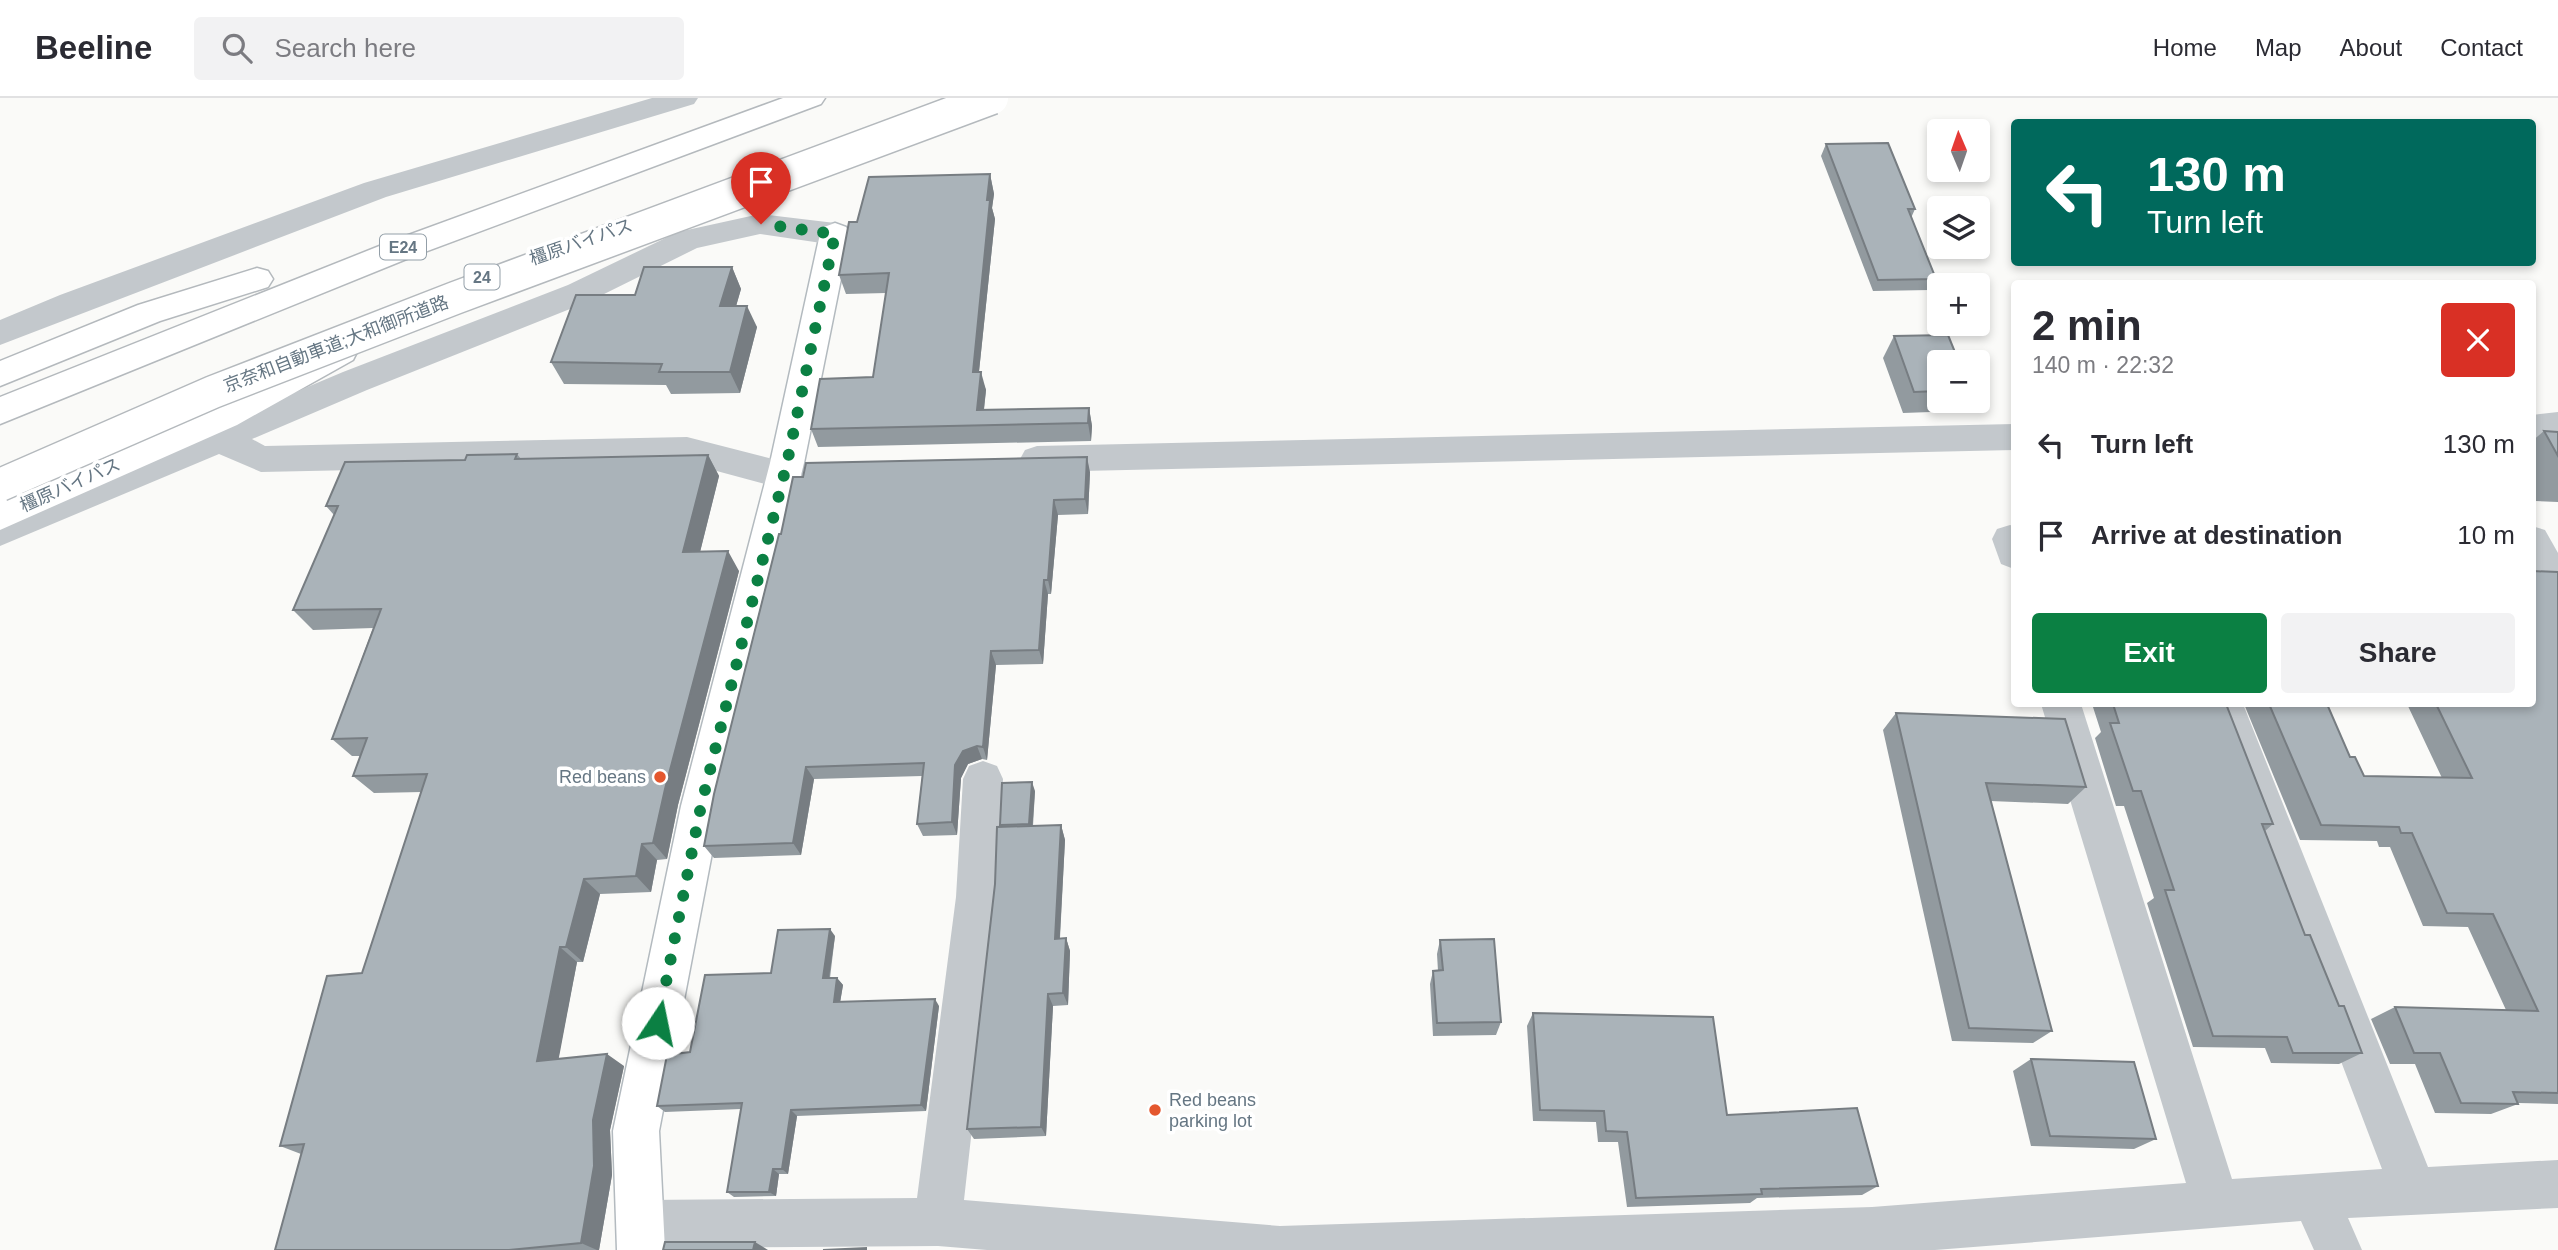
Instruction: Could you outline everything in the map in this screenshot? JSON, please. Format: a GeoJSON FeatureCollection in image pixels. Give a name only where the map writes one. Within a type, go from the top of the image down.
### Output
{"type":"FeatureCollection","features":[{"type":"Feature","properties":{"kind":"main road"},"geometry":{"type":"LineString","coordinates":[[0,374],[149,313],[349,250],[781,98]]}},
{"type":"Feature","properties":{"kind":"main road","name":"E24"},"geometry":{"type":"LineString","coordinates":[[0,411],[168,339],[398,249],[811,98]]}},
{"type":"Feature","properties":{"kind":"main road","name":"京奈和自動車道;大和御所道路"},"geometry":{"type":"LineString","coordinates":[[0,485],[239,382],[455,298],[991,98]]}},
{"type":"Feature","properties":{"kind":"main road","name":"橿原バイパス"},"geometry":{"type":"LineString","coordinates":[[0,516],[225,416],[468,282],[991,98]]}},
{"type":"Feature","properties":{"kind":"main road"},"geometry":{"type":"LineString","coordinates":[[641,1237],[636,1131],[701,806],[795,467],[835,234]]}},
{"type":"Feature","properties":{"kind":"street"},"geometry":{"type":"LineString","coordinates":[[0,333],[71,303],[375,190],[684,98]]}},
{"type":"Feature","properties":{"kind":"street"},"geometry":{"type":"LineString","coordinates":[[0,532],[355,381],[579,293],[689,239],[761,224],[835,234]]}},
{"type":"Feature","properties":{"kind":"street"},"geometry":{"type":"LineString","coordinates":[[2536,428],[2558,425]]}},
{"type":"Feature","properties":{"kind":"street"},"geometry":{"type":"LineString","coordinates":[[1006,460],[2011,437]]}},
{"type":"Feature","properties":{"kind":"street"},"geometry":{"type":"LineString","coordinates":[[220,439],[261,459],[687,450],[795,467]]}},
{"type":"Feature","properties":{"kind":"street"},"geometry":{"type":"LineString","coordinates":[[2536,547],[2558,586]]}},
{"type":"Feature","properties":{"kind":"street"},"geometry":{"type":"LineString","coordinates":[[2062,707],[2216,1204]]}},
{"type":"Feature","properties":{"kind":"street"},"geometry":{"type":"LineString","coordinates":[[2225,707],[2414,1191]]}},
{"type":"Feature","properties":{"kind":"street"},"geometry":{"type":"LineString","coordinates":[[938,1222],[977,897],[983,779]]}},
{"type":"Feature","properties":{"kind":"street"},"geometry":{"type":"LineString","coordinates":[[641,1237],[938,1222],[1280,1250],[1875,1241],[2216,1204],[2558,1184]]}},
{"type":"Feature","properties":{"kind":"street"},"geometry":{"type":"LineString","coordinates":[[2315,1197],[2338,1250]]}},
{"type":"Feature","properties":{"kind":"building"},"geometry":{"type":"Polygon","coordinates":[[[1888,143],[1915,209],[1908,209],[1934,273],[1927,273],[1927,279],[1878,280],[1826,144],[1888,143]]]}},
{"type":"Feature","properties":{"kind":"building"},"geometry":{"type":"Polygon","coordinates":[[[990,174],[987,200],[990,200],[973,372],[981,372],[977,410],[1089,408],[1088,423],[811,429],[820,379],[873,377],[889,273],[839,275],[849,222],[857,222],[869,177],[990,174]]]}},
{"type":"Feature","properties":{"kind":"building"},"geometry":{"type":"Polygon","coordinates":[[[644,267],[732,267],[720,306],[747,306],[730,372],[659,372],[662,364],[551,362],[576,295],[635,295],[644,267]]]}},
{"type":"Feature","properties":{"kind":"building"},"geometry":{"type":"Polygon","coordinates":[[[1894,336],[1948,336],[1954,350],[1927,350],[1927,391],[1914,392],[1894,336]]]}},
{"type":"Feature","properties":{"kind":"building"},"geometry":{"type":"Polygon","coordinates":[[[2544,431],[2558,432],[2558,456],[2544,431]]]}},
{"type":"Feature","properties":{"kind":"building"},"geometry":{"type":"Polygon","coordinates":[[[517,454],[515,459],[708,455],[683,552],[728,551],[653,843],[642,844],[636,876],[584,879],[566,947],[560,947],[537,1061],[607,1054],[593,1120],[594,1166],[581,1243],[509,1250],[275,1250],[304,1144],[280,1146],[327,976],[362,973],[427,774],[353,776],[367,738],[332,739],[381,609],[293,610],[338,506],[326,506],[345,462],[465,460],[467,455],[517,454]]]}},
{"type":"Feature","properties":{"kind":"building"},"geometry":{"type":"Polygon","coordinates":[[[1087,457],[1085,499],[1054,500],[1039,650],[991,651],[983,747],[977,746],[963,751],[955,765],[952,822],[917,824],[924,763],[806,767],[793,843],[704,846],[714,794],[781,534],[793,477],[803,477],[806,463],[1087,457]]]}},
{"type":"Feature","properties":{"kind":"building"},"geometry":{"type":"Polygon","coordinates":[[[2536,571],[2558,572],[2558,1093],[2513,1092],[2518,1104],[2461,1103],[2440,1053],[2414,1053],[2395,1007],[2538,1011],[2493,914],[2447,913],[2412,833],[2401,833],[2399,827],[2321,825],[2270,707],[2328,707],[2350,757],[2355,757],[2364,776],[2472,778],[2437,707],[2536,707],[2536,571]]]}},
{"type":"Feature","properties":{"kind":"building"},"geometry":{"type":"Polygon","coordinates":[[[2114,707],[2227,707],[2273,824],[2262,824],[2305,935],[2310,935],[2339,1006],[2344,1006],[2362,1053],[2293,1053],[2287,1037],[2213,1036],[2165,890],[2174,890],[2141,791],[2133,791],[2110,723],[2119,723],[2114,707]]]}},
{"type":"Feature","properties":{"kind":"building"},"geometry":{"type":"Polygon","coordinates":[[[1896,713],[2065,719],[2086,787],[1986,783],[2052,1031],[1969,1028],[1896,713]]]}},
{"type":"Feature","properties":{"kind":"building"},"geometry":{"type":"Polygon","coordinates":[[[1032,782],[1029,824],[1000,825],[1002,783],[1032,782]]]}},
{"type":"Feature","properties":{"kind":"building"},"geometry":{"type":"Polygon","coordinates":[[[1061,825],[1055,939],[1066,938],[1063,993],[1048,994],[1041,1127],[967,1129],[995,884],[997,827],[1061,825]]]}},
{"type":"Feature","properties":{"kind":"building"},"geometry":{"type":"Polygon","coordinates":[[[830,929],[823,978],[837,978],[834,1002],[935,999],[921,1105],[791,1110],[782,1169],[773,1169],[769,1192],[727,1192],[742,1103],[657,1106],[667,1055],[690,1052],[705,975],[771,973],[778,930],[830,929]]]}},
{"type":"Feature","properties":{"kind":"building"},"geometry":{"type":"Polygon","coordinates":[[[1494,939],[1501,1022],[1437,1023],[1433,971],[1443,970],[1440,940],[1494,939]]]}},
{"type":"Feature","properties":{"kind":"building"},"geometry":{"type":"Polygon","coordinates":[[[1533,1013],[1713,1017],[1727,1115],[1857,1108],[1878,1186],[1761,1189],[1762,1194],[1636,1198],[1627,1132],[1606,1131],[1604,1111],[1540,1110],[1533,1013]]]}},
{"type":"Feature","properties":{"kind":"building"},"geometry":{"type":"Polygon","coordinates":[[[2031,1059],[2134,1062],[2156,1139],[2050,1136],[2031,1059]]]}},
{"type":"Feature","properties":{"kind":"building"},"geometry":{"type":"Polygon","coordinates":[[[665,1242],[755,1242],[753,1250],[663,1250],[665,1242]]]}},
{"type":"Feature","properties":{"kind":"building"},"geometry":{"type":"Polygon","coordinates":[[[866,1248],[866,1250],[823,1250],[866,1248]]]}},
{"type":"Feature","properties":{"kind":"place","name":"Red beans"},"geometry":{"type":"Point","coordinates":[660,777]}},
{"type":"Feature","properties":{"kind":"place","name":"Red beans parking lot"},"geometry":{"type":"Point","coordinates":[1155,1110]}},
{"type":"Feature","properties":{"kind":"route"},"geometry":{"type":"LineString","coordinates":[[658,1023],[701,806],[787,463],[835,234],[761,224]]}}]}
